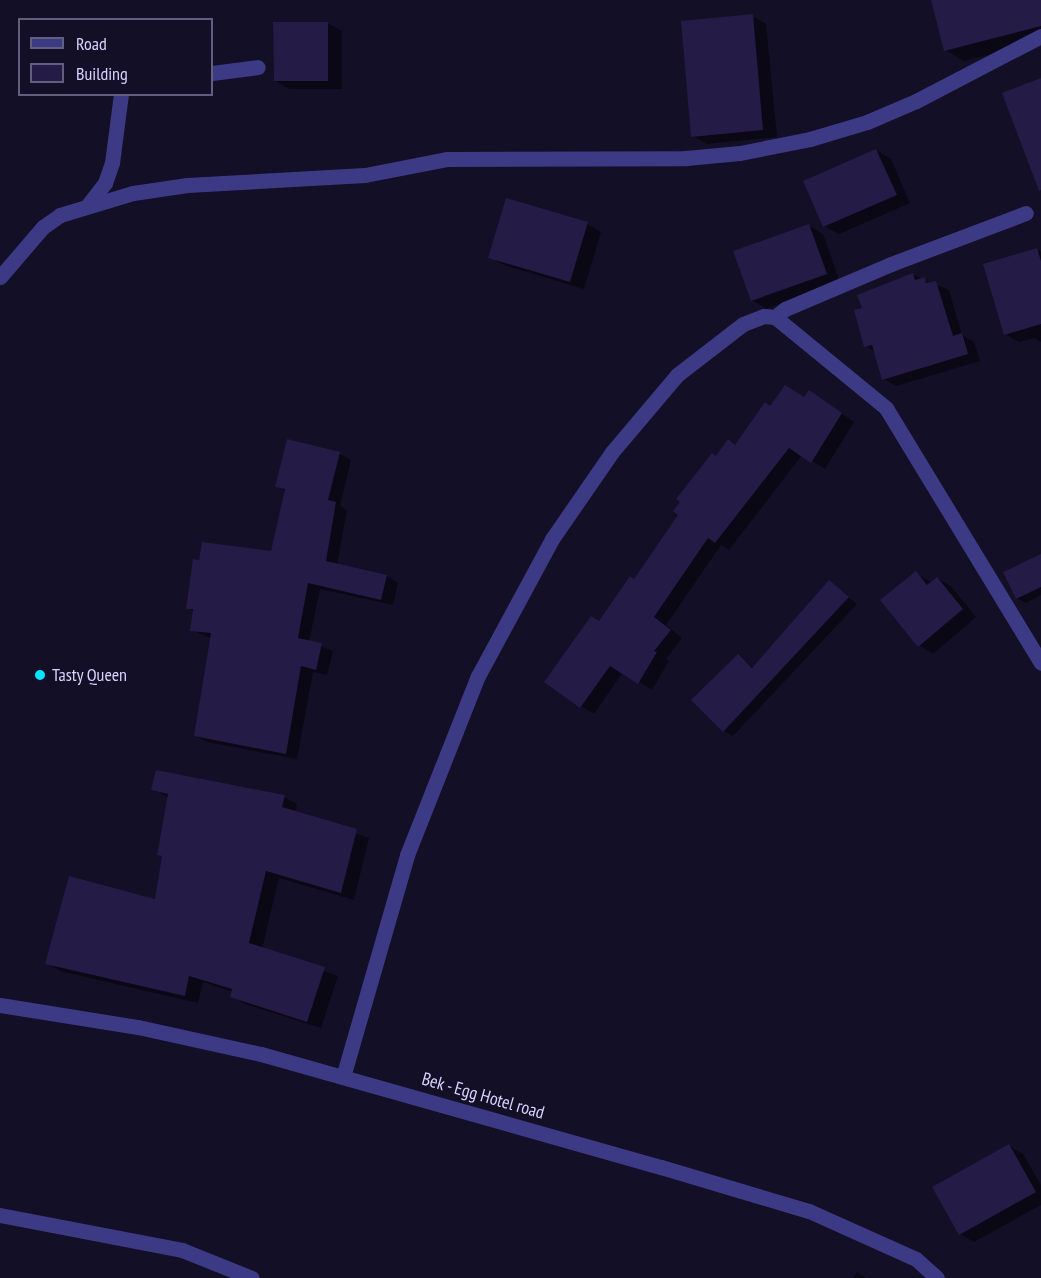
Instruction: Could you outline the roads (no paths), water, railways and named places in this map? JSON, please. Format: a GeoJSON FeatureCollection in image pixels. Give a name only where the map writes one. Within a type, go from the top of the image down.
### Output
{"type":"FeatureCollection","features":[{"type":"Feature","properties":{"kind":"street"},"geometry":{"type":"LineString","coordinates":[[0,277],[43,227],[60,215],[133,193],[187,185],[365,176],[447,159],[686,158],[740,153],[810,139],[867,122],[916,101],[1041,36]]}},
{"type":"Feature","properties":{"kind":"street"},"geometry":{"type":"LineString","coordinates":[[213,73],[258,67]]}},
{"type":"Feature","properties":{"kind":"street"},"geometry":{"type":"LineString","coordinates":[[87,206],[105,183],[112,163],[121,96]]}},
{"type":"Feature","properties":{"kind":"street"},"geometry":{"type":"LineString","coordinates":[[775,317],[785,309],[891,264],[1026,213]]}},
{"type":"Feature","properties":{"kind":"street"},"geometry":{"type":"LineString","coordinates":[[343,1077],[407,855],[478,676],[552,539],[612,452],[677,375],[743,324],[764,316],[775,317],[886,408],[1041,663]]}},
{"type":"Feature","properties":{"kind":"street","name":"Bek - Egg Hotel road"},"geometry":{"type":"LineString","coordinates":[[0,1005],[138,1027],[343,1077],[809,1211],[916,1259],[937,1278]]}},
{"type":"Feature","properties":{"kind":"street"},"geometry":{"type":"LineString","coordinates":[[0,1215],[182,1250],[252,1278]]}},
{"type":"Feature","properties":{"kind":"place","name":"Tasty Queen"},"geometry":{"type":"Point","coordinates":[40,675]}}]}
